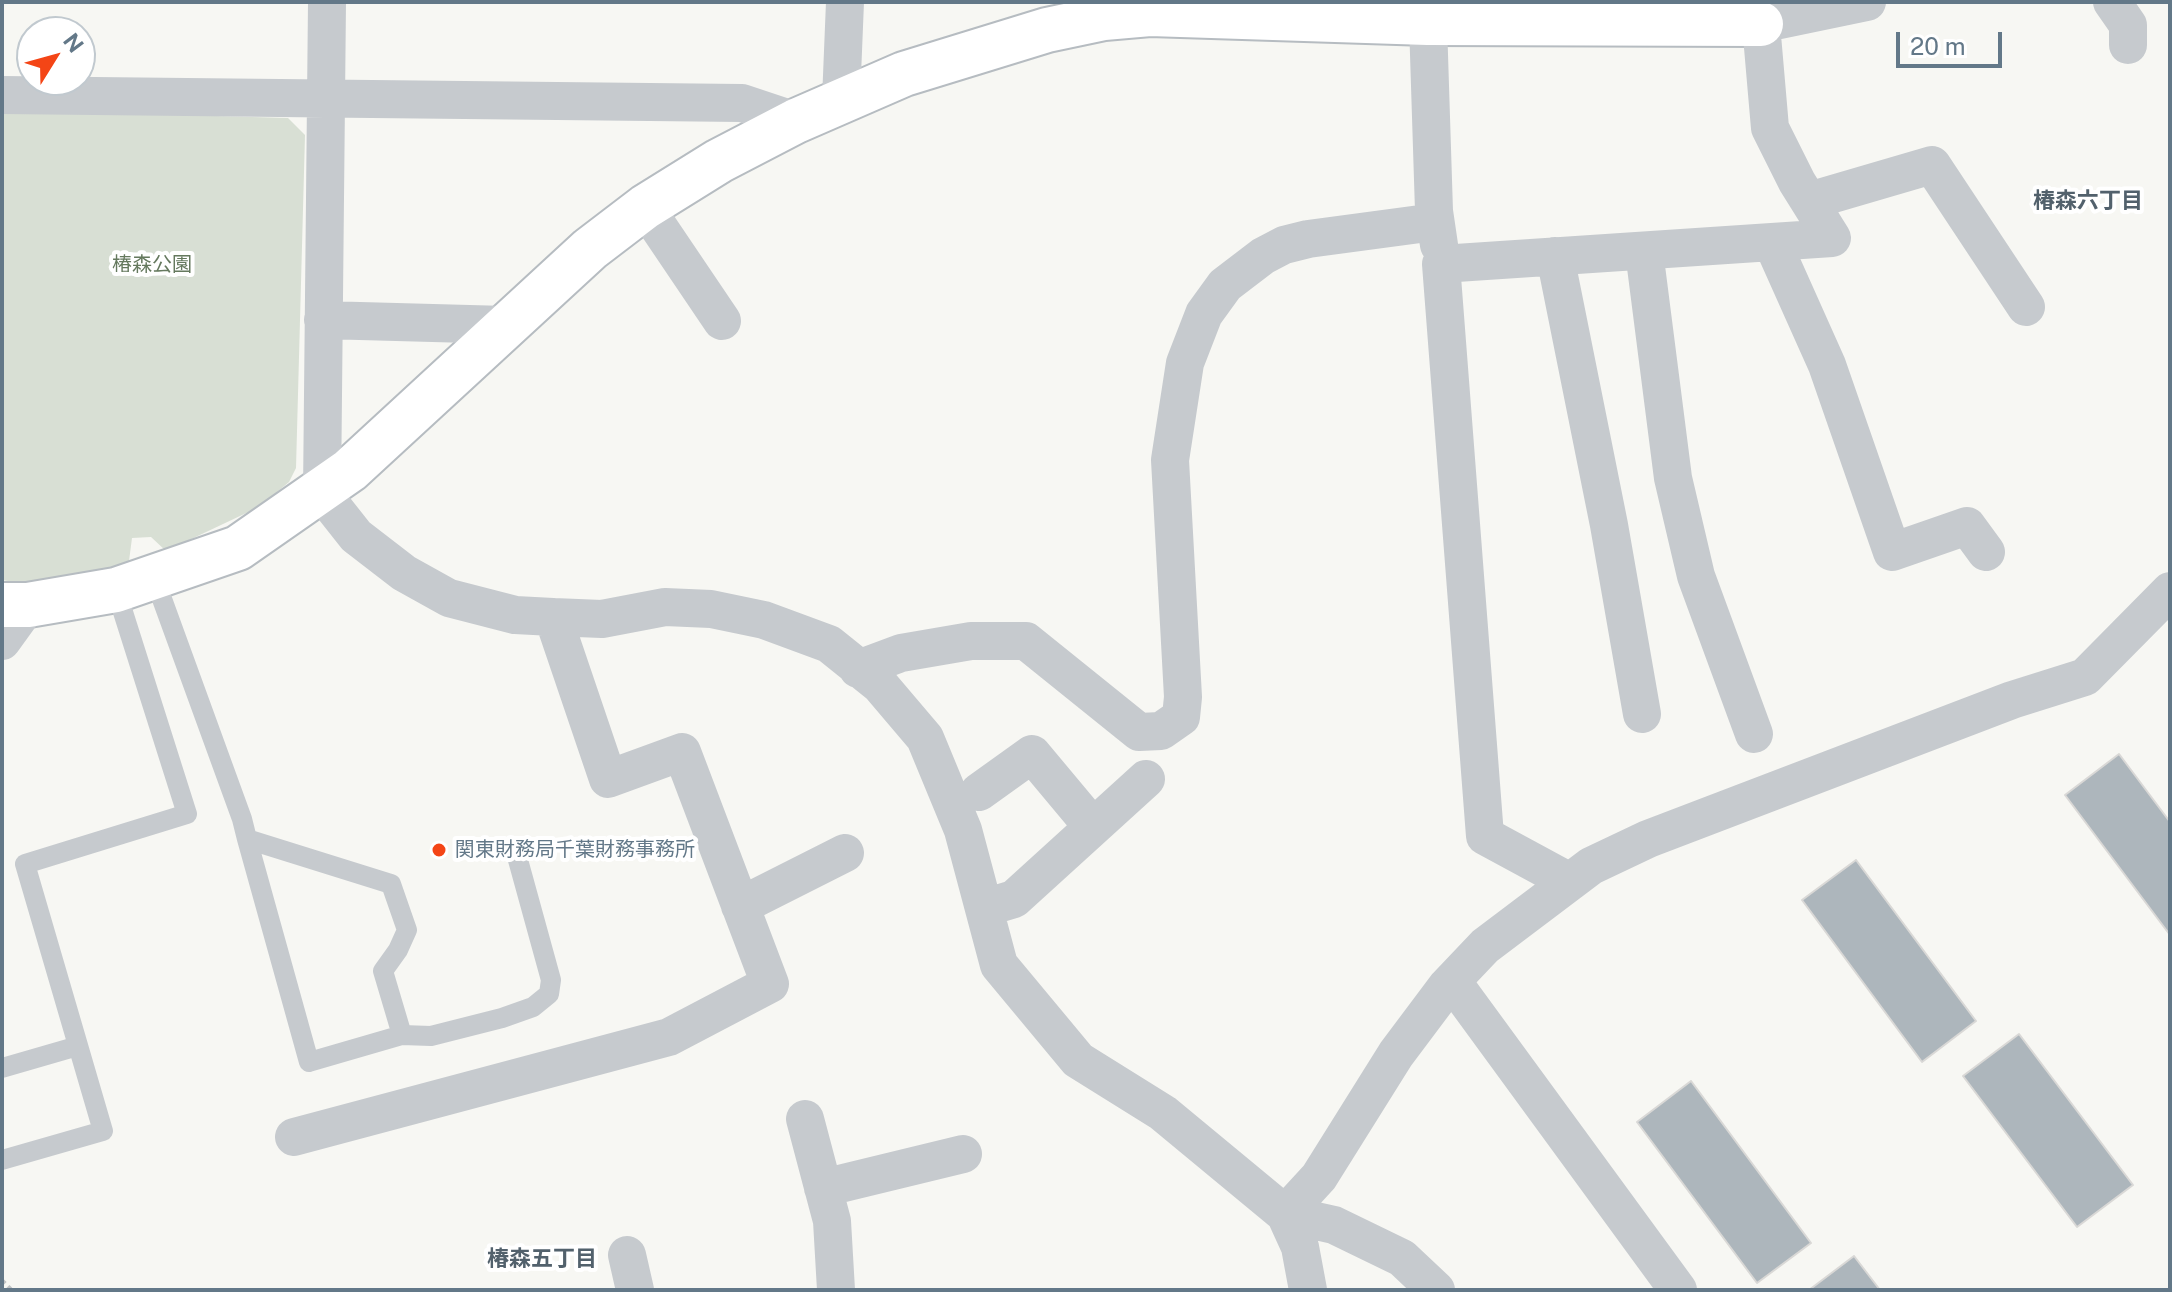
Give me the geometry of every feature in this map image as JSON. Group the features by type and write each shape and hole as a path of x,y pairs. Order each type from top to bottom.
{"street":[{"path":"327,2 322,493 356,536 404,573 449,598 515,615 553,617 602,619 665,607 711,609 764,620 829,644 880,685 925,738 963,830 999,965 1078,1060 1163,1113 1285,1214 1300,1247 1308,1290"},
{"path":"841,100 845,2"},
{"path":"2,641 15,605 135,583 238,548 322,493 350,470 590,249 645,207 719,161 796,121 904,74 1105,10 1428,23 1761,24 1867,2"},
{"path":"2112,2 2128,25 2128,45"},
{"path":"1428,23 1435,222 1441,264 1485,836 1570,882"},
{"path":"1441,264 1832,238 1770,128 1761,24"},
{"path":"2,95 742,103 796,121"},
{"path":"1809,201 1932,165 2026,307"},
{"path":"645,207 722,321"},
{"path":"858,669 901,653 971,641 1026,641 1139,732 1161,731 1181,717 1183,697 1170,460 1185,363 1204,314 1225,285 1263,256 1284,245 1435,222"},
{"path":"1772,242 1827,365 1892,552 1967,526 1986,552"},
{"path":"1644,251 1673,478 1696,576 1754,734"},
{"path":"1555,256 1609,525 1642,714"},
{"path":"323,320 506,325"},
{"path":"1285,1214 1319,1177 1396,1054 1452,981 1485,946 1591,866 1648,839 2012,700 2085,677 2170,591"},
{"path":"294,1137 669,1037 770,984 682,752 608,779 553,617"},
{"path":"979,792 1032,754 1093,827"},
{"path":"984,908 1014,899 1146,779"},
{"path":"740,906 845,853"},
{"path":"1452,981 1678,1290"},
{"path":"805,1119 832,1221 836,1290"},
{"path":"823,1188 963,1154"},
{"path":"1285,1214 1334,1225 1402,1258 1436,1290"}],"lane":[{"path":"135,583 247,839 309,1062 402,1035 431,1036 502,1018 533,1007 549,994 551,980 518,860"},
{"path":"2,1160 103,1131 25,864 187,814 135,583"},
{"path":"247,839 391,884 407,930 383,971 402,1035"},
{"path":"2,1068 78,1046"}],"path":[{"path":"2,1281 11,1290"}],"green space":[{"name":"椿森公園","path":"2,110 288,118 305,135 296,468 289,482 259,507 166,551 151,537 132,538 129,561 50,588 2,580"}],"building":[{"path":"2119,754 2170,822 2170,935 2065,795"},
{"path":"1856,860 1976,1021 1922,1062 1802,900"},
{"path":"2019,1034 2133,1185 2077,1227 1963,1076"},
{"path":"1691,1081 1811,1243 1757,1283 1637,1122"},
{"path":"1854,1256 1880,1290 1809,1290"}],"place":[{"name":"関東財務局千葉財務事務所","path":"439,850"}],"district":[{"name":"椿森六丁目","path":"2088,201"},
{"name":"椿森五丁目","path":"542,1259"}]}
